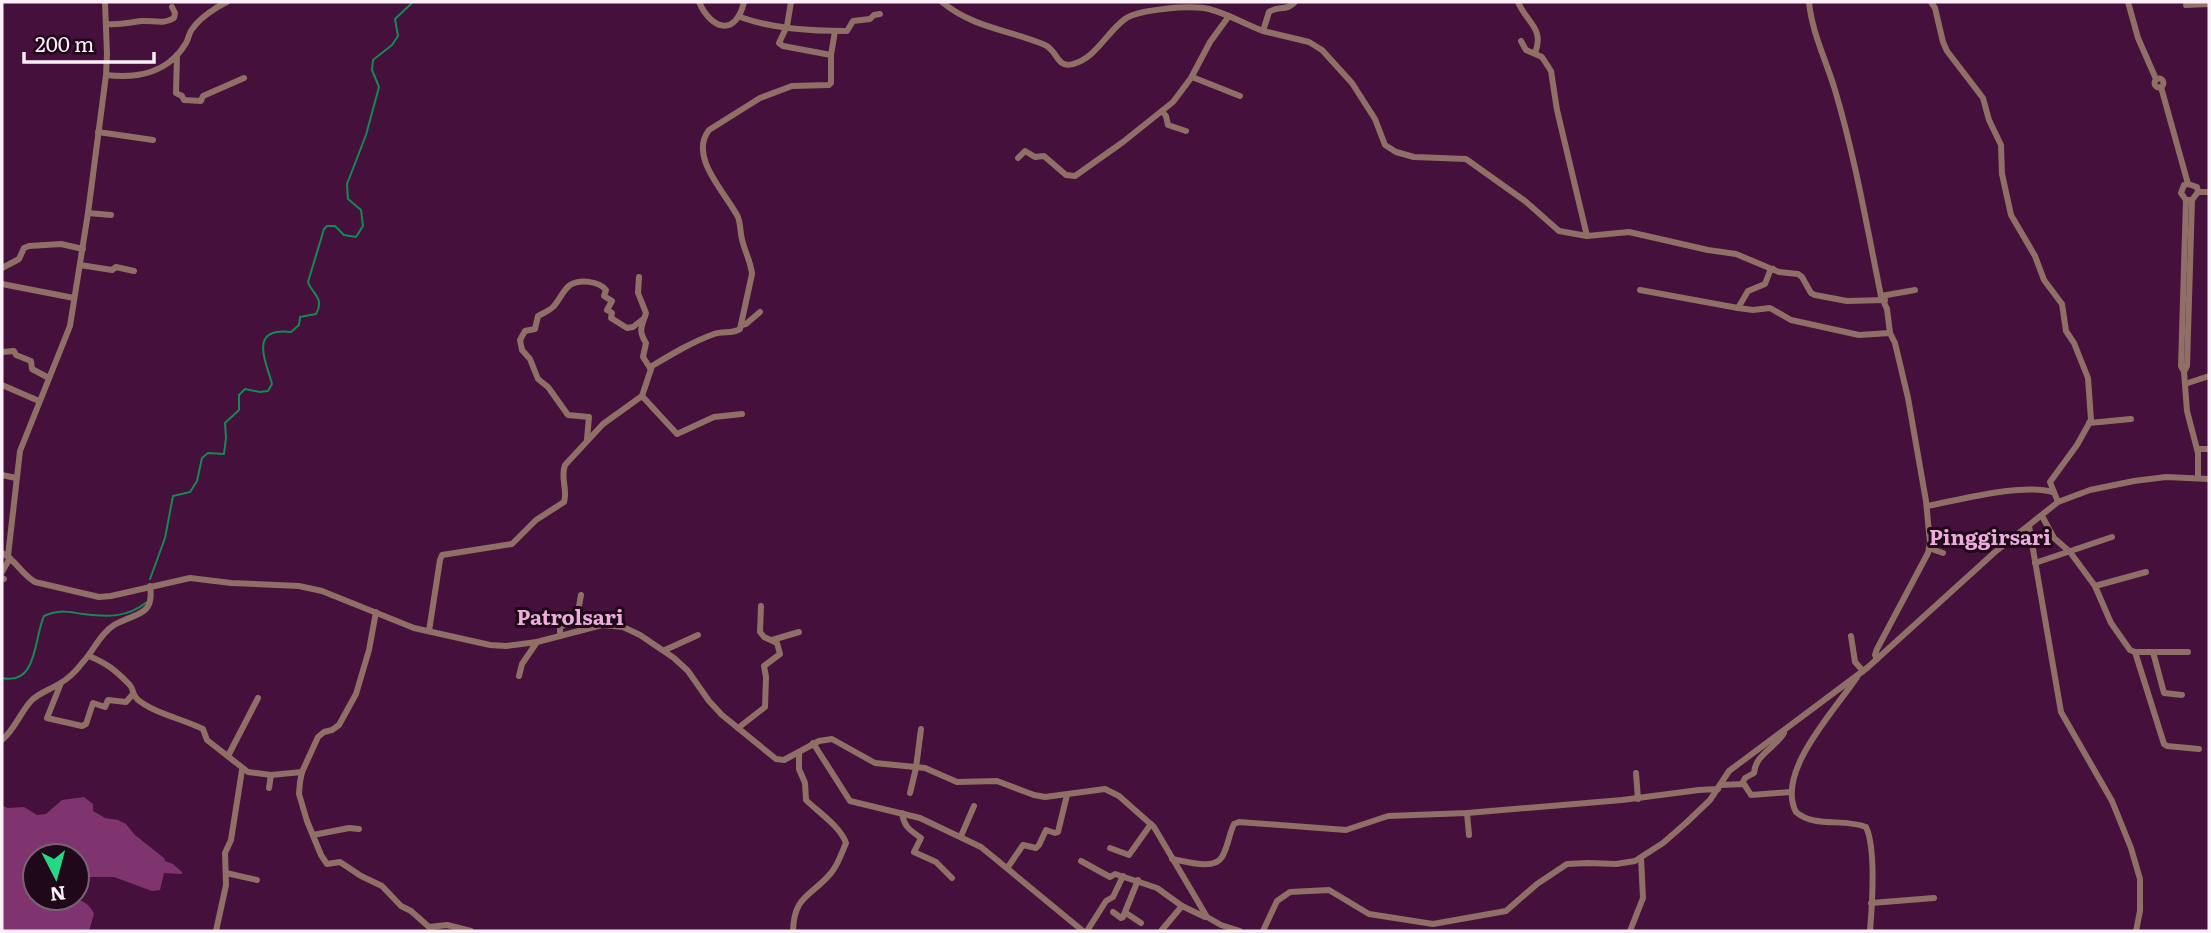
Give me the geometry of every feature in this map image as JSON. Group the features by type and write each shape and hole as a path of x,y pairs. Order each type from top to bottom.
{"street":[{"path":"2,576 23,439 67,335 80,265 106,75 105,2"},
{"path":"106,75 130,76 166,66 187,42 193,26 227,2"},
{"path":"699,2 707,14 721,26 730,26 740,17 744,2"},
{"path":"791,2 787,26 779,41 781,46 831,55"},
{"path":"942,2 967,19 1048,46 1061,63 1066,65 1088,56 1125,19 1134,15 1169,9 1203,8 1263,31 1309,42 1322,50 1352,83 1375,119 1385,145 1396,152 1414,157 1466,159 1525,201 1554,228 1587,236 1629,232 1736,254 1779,272 1798,274 1815,295 1847,301 1883,298 1914,290"},
{"path":"1263,31 1269,12 1289,7 1295,2"},
{"path":"1518,2 1537,30 1538,45 1535,53"},
{"path":"1809,2 1811,21 1835,90 1890,332 1906,387 1927,506 1929,548 1877,649 1877,659"},
{"path":"1931,2 1947,51 1983,98 1989,120 1999,138 2002,174 2011,215 2035,256 2044,280 2062,304 2066,331 2074,343 2088,378 2089,423 2077,445 2050,482 2058,502"},
{"path":"2128,2 2138,38 2156,79 2155,85 2161,87 2189,184"},
{"path":"2186,5 2207,3"},
{"path":"106,24 167,22 174,18 172,7"},
{"path":"740,17 761,24 808,31 849,30 853,21 870,19 880,14"},
{"path":"1018,158 1025,150 1035,158 1044,156 1066,176 1075,176 1178,97 1210,42 1229,16"},
{"path":"429,631 442,555 514,543 536,520 564,502 566,496 563,470 586,441 615,414 642,396 650,368 706,337 720,332 738,331 751,281 751,267 737,216 704,160 704,136 728,117 760,98 792,86 830,85 835,30"},
{"path":"1521,41 1526,50 1535,53 1547,63 1551,71 1587,236"},
{"path":"177,55 176,93 183,96 184,100 201,101 203,96 244,78"},
{"path":"1192,77 1240,96"},
{"path":"1162,111 1168,125 1186,131"},
{"path":"98,132 153,140"},
{"path":"2189,200 2181,193 2182,188 2193,184 2198,192"},
{"path":"2198,477 2197,449 2187,411 2184,372 2187,366 2189,200 2198,192 2209,192"},
{"path":"88,213 111,215"},
{"path":"2,268 20,258 24,248 29,246 61,244 83,248"},
{"path":"80,265 134,271"},
{"path":"1738,308 1748,291 1765,284 1773,269"},
{"path":"586,441 589,417 567,414 548,387 538,379 530,359 522,350 520,340 525,331 535,329 538,316 552,308 569,286 579,282 604,286 604,297 611,301 607,310 612,313 611,318 623,326 633,327 646,313 638,293 639,277"},
{"path":"2,284 74,298"},
{"path":"1640,290 1738,308 1770,308 1808,326 1859,335 1890,332"},
{"path":"741,325 760,312"},
{"path":"642,320 642,334 646,343 643,357 650,368"},
{"path":"2,352 14,351 16,355 31,361 32,369 49,378"},
{"path":"2185,384 2209,376"},
{"path":"2,385 39,401"},
{"path":"642,396 677,434 714,417 742,414"},
{"path":"2089,423 2130,419"},
{"path":"2197,449 2209,449"},
{"path":"2,475 16,478"},
{"path":"1263,931 1277,901 1290,892 1329,890 1369,914 1433,924 1506,911 1537,884 1567,864 1630,863 1641,858 1662,844 1710,800 1729,771 1877,659 1995,552 2058,502 2090,490 2122,483 2166,477 2209,479"},
{"path":"1927,506 2011,492 2040,489 2053,492"},
{"path":"2042,516 2054,538 2068,550 2095,586 2111,623 2128,647 2135,652 2188,653"},
{"path":"2029,526 2062,712 2112,801 2140,879 2140,911 2136,931"},
{"path":"2035,563 2112,537"},
{"path":"1929,548 1943,553"},
{"path":"7,556 29,579 59,589 99,597 148,591 190,578 299,586 322,591 414,628 498,646 537,642 602,625 617,626 640,635 665,650 688,671 722,715 776,759 784,760 813,743 832,739 879,764 931,770 957,782 990,780 1045,797 1105,789 1119,796 1151,824 1205,914 1214,922"},
{"path":"2095,586 2146,572"},
{"path":"2,740 32,701 61,683 89,656 94,645 112,626 148,607 148,591"},
{"path":"560,636 559,628 573,623 576,619 581,595"},
{"path":"738,728 766,705 766,677 763,668 779,656 780,652 777,643 760,632 761,606"},
{"path":"376,612 356,696 339,725 318,737 302,772 299,794 313,835 327,864 340,862 382,886 401,906 428,926 455,926 471,931"},
{"path":"772,640 799,632"},
{"path":"665,650 698,635"},
{"path":"1851,636 1855,662 1861,672"},
{"path":"519,676 522,664 537,642"},
{"path":"2135,652 2144,688 2164,744 2199,748"},
{"path":"2153,652 2164,693 2182,695"},
{"path":"89,656 111,666 131,686 136,698 203,729 206,740 243,769 254,774 271,775 302,772"},
{"path":"1861,672 1804,750 1791,792 1796,812 1805,819 1845,822 1866,827 1870,836 1870,931"},
{"path":"61,683 47,718 82,726 86,724 93,703 105,707 108,700 126,702 134,694"},
{"path":"228,756 258,698"},
{"path":"910,793 921,729"},
{"path":"1742,784 1745,778 1754,773 1756,762 1779,740 1786,729"},
{"path":"813,743 850,800 920,818 981,847 1085,931 1106,901 1113,897 1123,876"},
{"path":"793,931 798,905 833,871 846,840 828,818 806,800 805,783 799,769 799,752"},
{"path":"216,931 226,885 225,853 230,840 243,769"},
{"path":"1636,773 1638,799"},
{"path":"270,788 271,775"},
{"path":"1172,859 1217,863 1223,857 1236,823 1346,830 1388,816 1467,813 1638,799 1742,784 1750,795 1791,792"},
{"path":"1008,867 1023,845 1036,848 1046,830 1058,832 1067,795"},
{"path":"961,836 974,806"},
{"path":"902,813 907,828 921,838 914,852 936,862 953,878"},
{"path":"1467,813 1469,835"},
{"path":"1110,848 1129,855 1151,824"},
{"path":"313,835 359,828"},
{"path":"1630,931 1643,898 1641,858"},
{"path":"1081,861 1110,877 1114,874 1123,876 1157,888 1182,906 1240,931"},
{"path":"226,873 257,880"},
{"path":"1113,912 1121,918 1126,913 1138,880"},
{"path":"1871,903 1934,898"},
{"path":"1130,903 1137,907"},
{"path":"1171,931 1162,929 1182,906"},
{"path":"1126,913 1141,923"}],"shaded area":[{"path":"84,797 93,804 93,811 105,818 126,824 165,861 183,873 164,873 160,890 152,891 114,877 91,877 91,842 21,842 21,912 91,912 91,909 94,914 89,931 2,931 2,806 24,807 37,815 46,814 62,800"}],"waterway":[{"path":"150,579 165,538 173,496 190,492 197,481 202,458 208,453 224,454 225,423 239,410 239,395 245,389 268,391 272,384 264,356 265,340 269,335 278,332 291,332 299,325 300,317 316,314 319,304 308,282 324,229 327,226 335,226 344,235 356,237 363,226 361,210 348,199 347,184 366,135 379,87 372,70 373,60 392,45 398,36 395,19 413,2"},
{"path":"2,678 22,675 28,667 44,616 54,612 117,615 132,611 147,602"}],"district":[{"name":"Pinggirsari","path":"1990,538"},
{"name":"Patrolsari","path":"570,618"}]}
